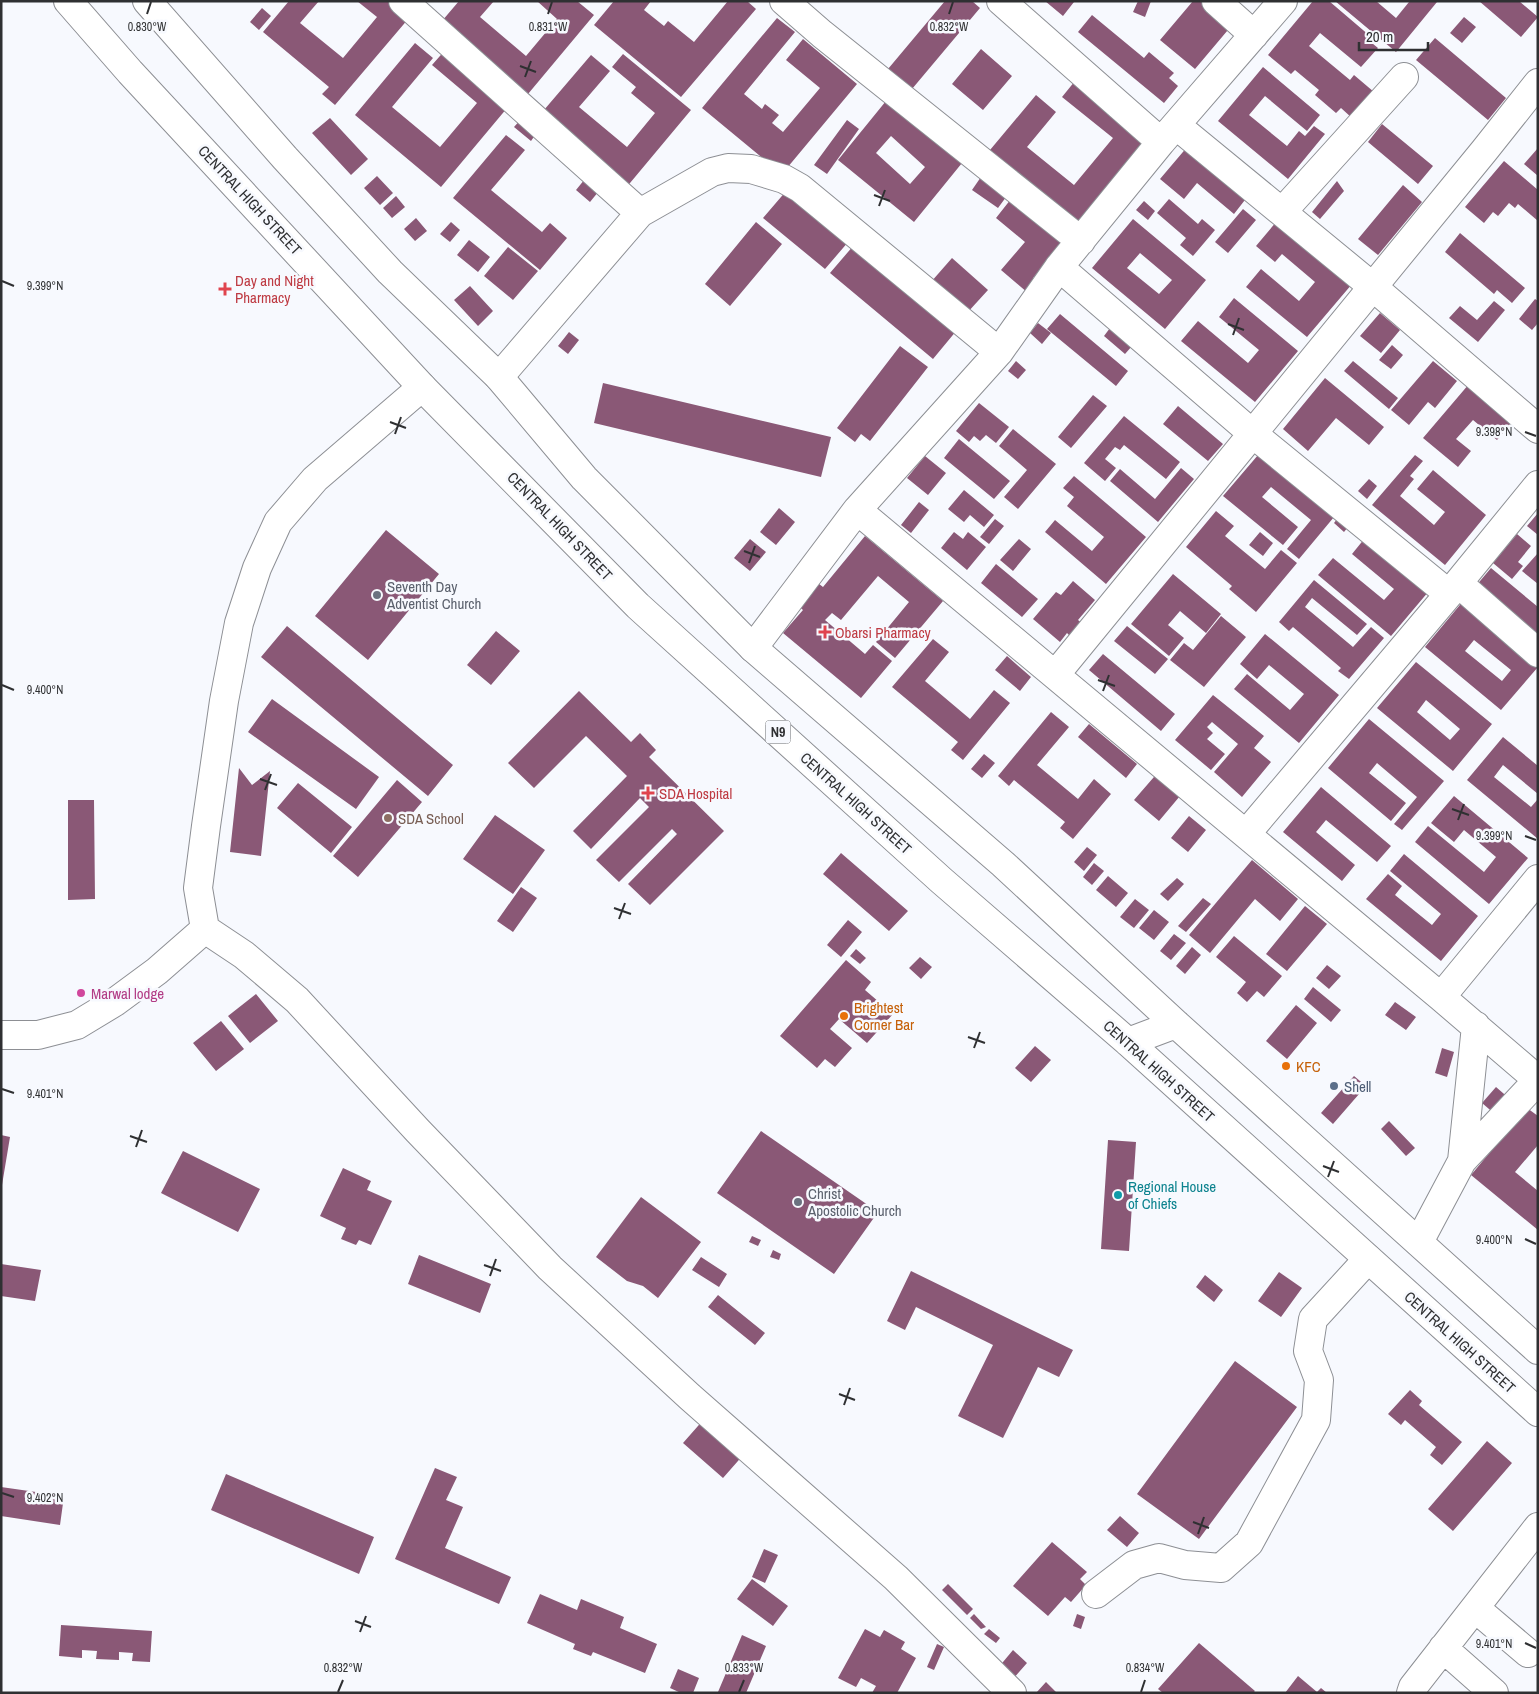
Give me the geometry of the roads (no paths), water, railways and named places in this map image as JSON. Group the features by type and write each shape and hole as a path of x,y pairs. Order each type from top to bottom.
{"main road":[{"name":"CENTRAL HIGH STREET","path":"68,1 130,72 422,387 638,606 942,882 1128,1042 1538,1412"},
{"path":"147,1 285,158 390,272 499,378 584,478 754,648 1002,864 1176,1024 1538,1350"},
{"path":"403,1 640,213"},
{"path":"784,1 822,34 1081,240"},
{"path":"1001,1 1169,134 1282,212 1373,287 1538,429"},
{"path":"1216,1 1254,35"},
{"path":"754,648 857,510 999,352 1059,267 1169,134 1283,1"},
{"path":"1282,212 1404,77"},
{"path":"1055,675 1538,83"},
{"path":"499,378 640,213 712,172 728,168 751,169 784,179 806,192 999,352"},
{"path":"1059,267 1252,434 1538,653"},
{"path":"422,387 315,479 278,522 257,568 239,623 224,701 214,768 198,888 205,929 244,955 297,1000 418,1131 550,1268 690,1397 896,1578 1012,1693"},
{"path":"1246,834 1538,485"},
{"path":"857,510 1441,996 1538,1080 1462,1161 1419,1242"},
{"path":"1441,996 1538,879"},
{"path":"1,1035 38,1035 77,1025 115,1002 157,971 205,929"},
{"path":"1128,1042 1176,1024"},
{"path":"1462,1161 1476,1026"},
{"path":"1096,1594 1134,1564 1159,1558 1185,1565 1221,1568 1249,1543 1316,1420 1319,1380 1308,1351 1313,1320 1368,1259"},
{"path":"1410,1693 1443,1648 1538,1528"},
{"path":"1475,1608 1528,1653"},
{"path":"1443,1648 1494,1693"}],"place":[{"name":"Day and Night Pharmacy","path":"225,289"},
{"name":"Seventh Day Adventist Church","path":"377,595"},
{"name":"Obarsi Pharmacy","path":"825,632"},
{"name":"SDA Hospital","path":"648,793"},
{"name":"SDA School","path":"388,818"},
{"name":"Marwal lodge","path":"81,993"},
{"name":"Brightest Corner Bar","path":"844,1016"},
{"name":"KFC","path":"1286,1066"},
{"name":"Shell","path":"1334,1086"},
{"name":"Regional House of Chiefs","path":"1118,1195"},
{"name":"Christ Apostolic Church","path":"798,1202"}]}
